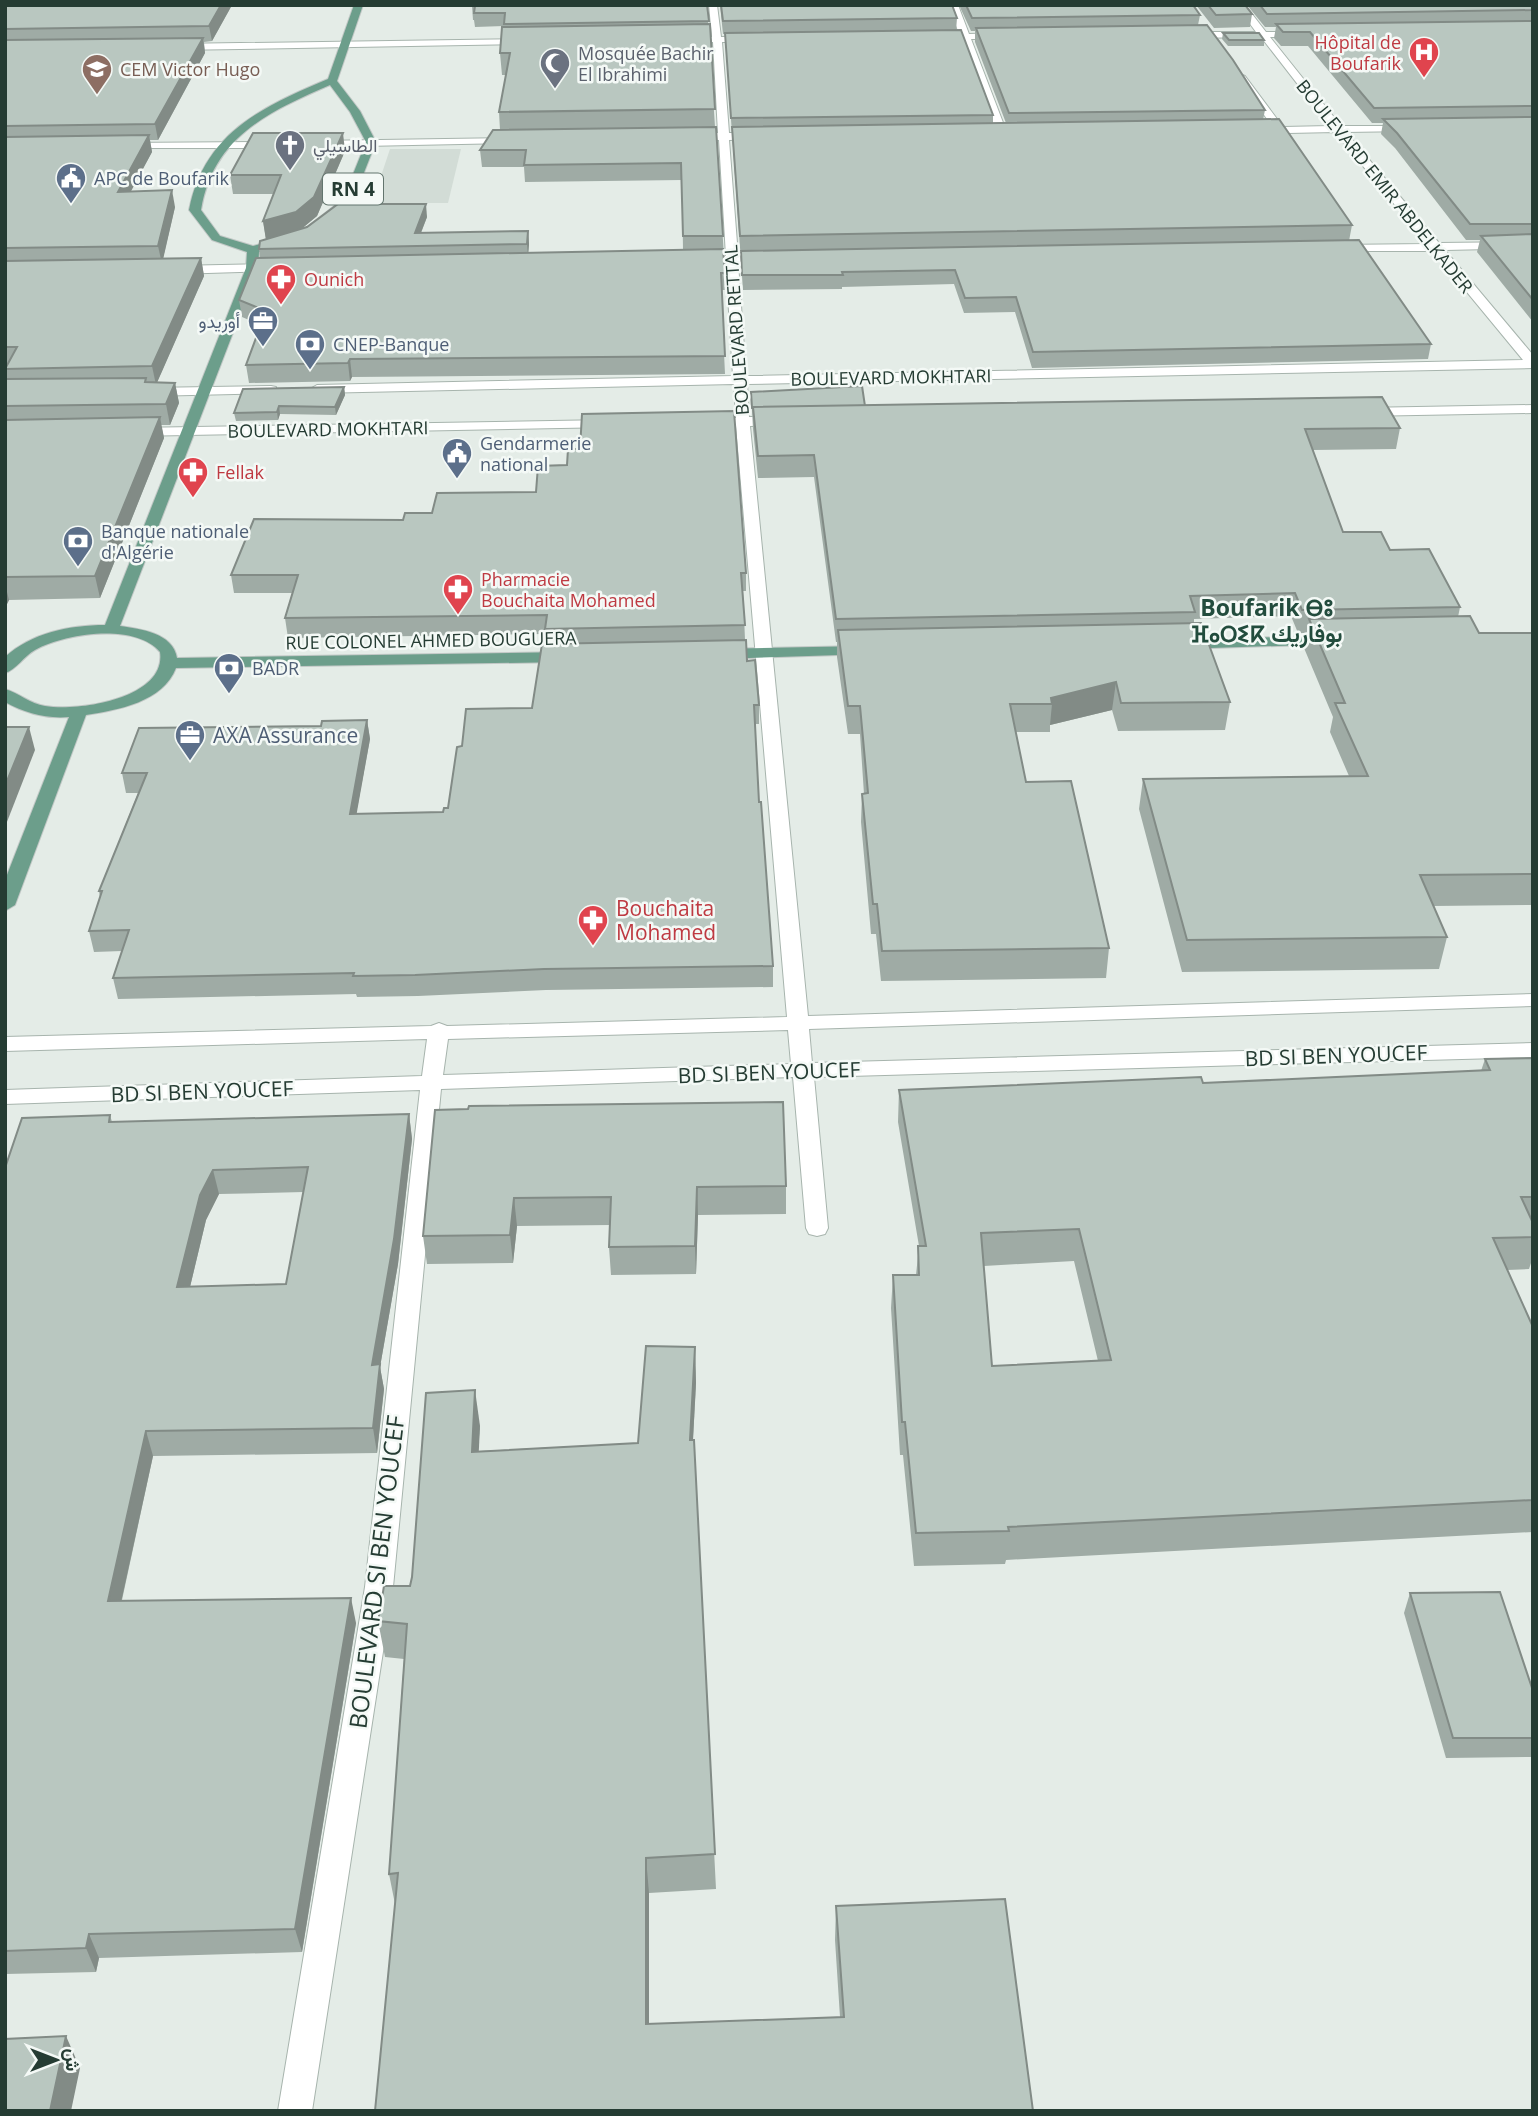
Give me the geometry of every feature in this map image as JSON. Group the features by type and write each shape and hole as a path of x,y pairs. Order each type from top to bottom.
{"main road":[{"path":"111,629 252,268 253,250 216,238 195,210 202,179 221,146 274,106 332,81 359,5"},
{"name":"RN 4","path":"253,250 304,235 348,201 371,142 355,111 332,81"},
{"path":"5,694 23,705 48,712 79,712 106,708 141,694 164,676 170,663 167,650 155,639 136,632 111,629 62,634 38,642 20,652 6,666"},
{"path":"1170,644 1351,640"},
{"path":"696,655 877,651"},
{"name":"RUE COLONEL AHMED BOUGUERA","path":"170,663 585,656"},
{"path":"5,905 79,712"}],"street":[{"name":"BOULEVARD RETTAL","path":"713,5 739,381 817,1228"},
{"path":"953,5 963,37 1002,133"},
{"name":"BOULEVARD EMIR ABDELKADER","path":"1240,5 1337,128 1533,364"},
{"path":"1206,30 1217,45"},
{"path":"1182,35 1206,30 1262,34 1316,33"},
{"path":"922,37 1018,36"},
{"path":"676,40 758,39"},
{"path":"167,47 537,41"},
{"path":"1233,66 1295,151"},
{"path":"1239,130 1421,127"},
{"path":"988,133 1016,133"},
{"path":"683,137 765,136"},
{"path":"303,144 520,140"},
{"path":"110,146 289,144"},
{"path":"1321,249 1533,245"},
{"path":"690,260 786,258"},
{"path":"156,270 293,267"},
{"name":"BOULEVARD MOKHTARI","path":"309,389 739,381 1438,360 1533,364"},
{"name":"BOULEVARD MOKHTARI","path":"138,392 283,390"},
{"path":"1353,412 1533,409"},
{"path":"687,423 798,421"},
{"name":"BOULEVARD MOKHTARI","path":"123,432 618,424"},
{"path":"5,1044 1533,1000"},
{"name":"BOULEVARD SI BEN YOUCEF","path":"295,2111 379,1587 431,1084 439,1030"},
{"name":"BD SI BEN YOUCEF","path":"5,1097 803,1070 1533,1050"}],"shaded area":[{"path":"390,149 461,149 448,203 372,203"}],"building":[{"path":"5,5 221,5 209,26 5,29"},
{"path":"472,5 707,5 709,21 504,24 505,13 474,13 475,6"},
{"path":"721,5 952,5 957,18 723,21"},
{"path":"966,5 1193,5 1200,15 972,18"},
{"path":"1208,5 1245,5 1252,14 1216,15"},
{"path":"1260,5 1533,5 1533,10 1267,14"},
{"name":"Hôpital de Boufarik","path":"1533,21 1533,106 1374,108 1310,32 1283,32 1276,24"},
{"path":"710,24 715,109 499,112 510,53 500,53 502,27"},
{"path":"1207,25 1265,110 1009,113 976,28"},
{"path":"961,30 993,115 731,118 725,33"},
{"path":"1223,33 1259,33 1264,40 1229,40"},
{"name":"CEM Victor Hugo","path":"203,38 155,124 5,126 5,40"},
{"path":"1533,117 1533,224 1470,224 1383,119"},
{"path":"1279,119 1352,225 740,236 732,127"},
{"path":"716,127 723,236 683,236 681,163 524,165 526,150 480,150 493,130"},
{"path":"253,133 343,133 314,197 296,212 263,221 281,175 230,175"},
{"path":"149,135 118,192 172,190 158,246 5,248 5,137"},
{"path":"338,204 426,204 415,233 528,231 527,244 259,249 260,241 307,227"},
{"path":"1533,234 1533,300 1481,236"},
{"path":"1359,240 1431,344 1033,352 1016,297 965,298 955,270 842,272 843,275 742,275 741,251"},
{"path":"723,249 725,273 721,273 725,356 350,359 348,363 246,365 266,311 239,300 256,258"},
{"path":"201,258 152,366 5,369 17,347 5,347 5,261"},
{"path":"146,378 145,382 175,383 166,404 5,406 5,379"},
{"path":"862,386 865,406 752,408 751,392"},
{"path":"344,387 335,407 279,406 277,412 234,413 243,389"},
{"path":"1382,397 1400,428 1305,429 1343,532 1381,532 1390,550 1429,549 1460,607 1302,610 1295,593 1190,596 1195,612 836,619 814,455 758,456 753,407"},
{"path":"734,411 746,573 741,573 745,625 545,629 547,615 285,618 298,575 231,575 254,519 403,520 405,513 432,513 437,493 536,492 538,466 567,465 568,449 580,449 582,414"},
{"path":"160,417 95,576 5,577 5,420"},
{"path":"1470,616 1479,633 1533,633 1533,874 1420,875 1447,937 1187,940 1143,779 1368,776 1335,703 1345,703 1309,619"},
{"path":"1201,623 1230,702 1121,703 1116,682 1051,698 1052,704 1010,704 1026,782 1071,781 1109,948 882,951 877,904 873,904 862,794 868,793 860,706 848,706 838,630"},
{"path":"746,640 747,661 755,660 759,705 754,705 759,802 773,966 544,969 415,975 353,976 354,973 113,978 129,930 89,931 102,891 99,891 147,773 122,773 139,728 321,726 322,721 367,720 350,814 443,812 444,808 448,808 457,747 462,746 466,709 532,708 542,644"},
{"path":"5,727 29,727 5,786"},
{"path":"1533,1058 1533,1197 1521,1197 1533,1223 1533,1237 1493,1238 1533,1327 1533,1500 1008,1527 1009,1531 916,1533 905,1422 902,1422 893,1275 919,1275 918,1246 926,1246 899,1090 1201,1077 1203,1083 1490,1070 1485,1059","holes":["1079,1229 1111,1360 992,1366 981,1233"]},
{"path":"783,1102 786,1186 697,1187 695,1246 609,1247 611,1197 514,1198 510,1235 423,1236 435,1110 468,1109 469,1106"},
{"path":"409,1114 394,1239 372,1365 380,1364 373,1428 146,1431 108,1601 351,1598 295,1929 89,1934 86,1948 5,1951 5,1168 22,1118 110,1115 109,1122","holes":["308,1167 286,1284 177,1287 200,1195 213,1170"]},
{"path":"646,1346 695,1347 690,1440 694,1440 715,1854 646,1858 646,2024 844,2017 836,1906 1005,1899 1033,2111 375,2111 398,1873 389,1874 407,1624 378,1621 384,1586 410,1586 412,1577 426,1393 475,1390 472,1452 638,1443"},
{"path":"1500,1592 1533,1691 1533,1738 1453,1738 1410,1593"},
{"path":"66,2036 50,2111 5,2111 5,2039"}],"place":[{"name":"Hôpital de Boufarik","path":"1424,79"},
{"name":"Mosquée Bachir El Ibrahimi","path":"555,90"},
{"name":"CEM Victor Hugo","path":"97,96"},
{"name":"الطاسيلي","path":"290,172"},
{"name":"APC de Boufarik","path":"71,205"},
{"name":"Ounich","path":"281,306"},
{"name":"أوريدو","path":"263,348"},
{"name":"CNEP-Banque","path":"310,371"},
{"name":"Gendarmerie national","path":"457,480"},
{"name":"Fellak","path":"193,499"},
{"name":"Banque nationale d'Algérie","path":"78,568"},
{"name":"Pharmacie Bouchaita Mohamed","path":"458,616"},
{"name":"BADR","path":"229,695"},
{"name":"AXA Assurance","path":"190,762"},
{"name":"Bouchaita Mohamed","path":"593,947"}],"district":[{"name":"Boufarik ⴱⵓ ⴼⴰⵔⵉⴽ بوفاريك","path":"1267,620"}]}
